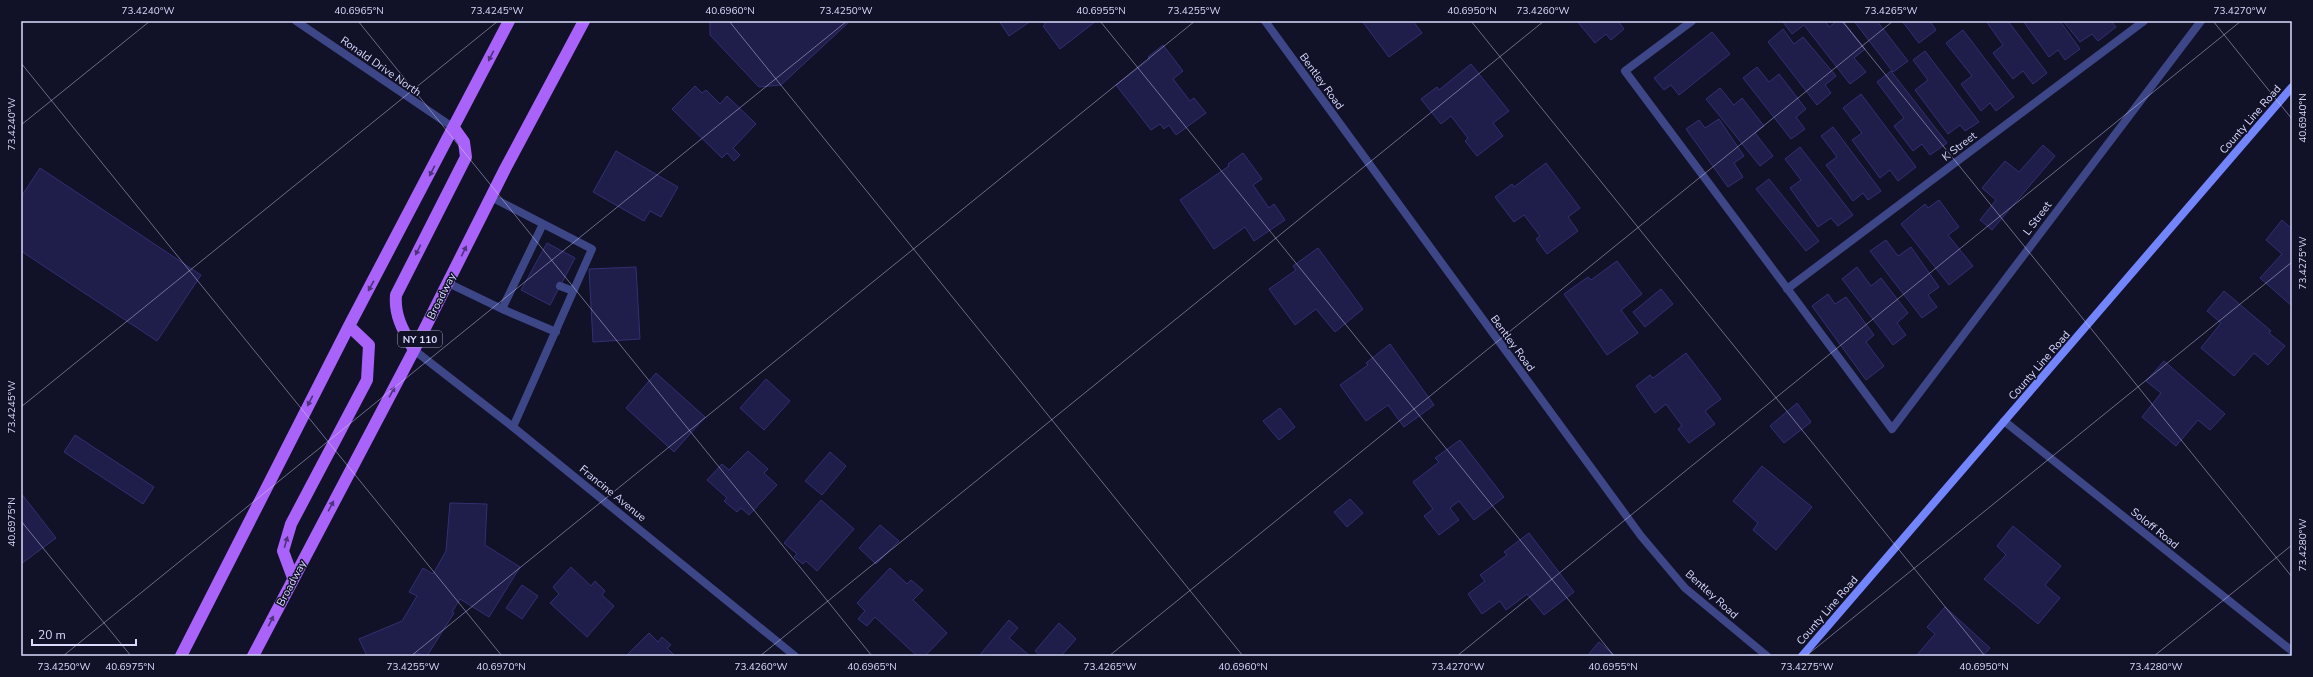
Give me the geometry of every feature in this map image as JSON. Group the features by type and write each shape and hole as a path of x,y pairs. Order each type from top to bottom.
{"main road":[{"path":"181,656 349,326 509,21"},
{"name":"Broadway","path":"253,656 414,350 491,197 584,21"},
{"name":"County Line Road","path":"1802,656 2292,87"},
{"path":"414,350 397,318 395,307 396,295 466,157 464,142 454,128"},
{"path":"293,578 283,551 291,524 367,380 369,345 349,326"}],"street":[{"name":"Ronald Drive North","path":"296,21 454,128"},
{"name":"Bentley Road","path":"1265,21 1641,536 1685,588 1767,656"},
{"path":"1692,21 1625,71 1787,289"},
{"name":"K Street","path":"1787,289 2144,21"},
{"name":"L Street","path":"1787,289 1892,429 2201,21"},
{"path":"491,197 592,249 513,427"},
{"path":"502,309 543,224"},
{"path":"522,268 531,271"},
{"path":"448,283 502,309 556,332"},
{"path":"560,286 573,292"},
{"name":"Francine Avenue","path":"414,350 513,427 795,656"},
{"name":"Soloff Road","path":"2004,421 2292,651"}],"building":[{"path":"710,21 850,21 781,85 759,87 710,35"},
{"path":"999,21 1031,21 1009,36"},
{"path":"1043,21 1096,21 1060,49 1043,26 1045,24"},
{"path":"1362,21 1413,21 1422,33 1389,57"},
{"path":"1577,21 1618,21 1624,29 1611,40 1606,34 1595,43"},
{"path":"1825,21 1829,27 1837,21 1843,21 1865,49 1854,58 1866,72 1850,84 1804,25 1792,34 1783,22"},
{"path":"1854,21 1877,21 1908,61 1893,72"},
{"path":"1902,21 1930,21 1936,30 1919,43"},
{"path":"1986,21 2008,21 2047,73 2033,84 2023,71 2013,79 1993,53 2003,45"},
{"path":"2023,21 2060,21 2080,49 2065,60 2058,50 2049,57"},
{"path":"2063,21 2111,21 2116,27 2098,41 2092,34 2080,42"},
{"path":"1783,29 1794,44 1803,37 1836,76 1825,85 1831,93 1817,105 1768,42"},
{"path":"1963,30 2014,97 1996,111 1990,103 1981,111 1961,84 1972,76 1946,43"},
{"path":"1712,32 1730,54 1679,95 1671,85 1664,90 1654,78"},
{"path":"1163,45 1183,71 1173,79 1190,101 1194,98 1206,113 1176,135 1169,125 1164,129 1160,124 1151,130 1116,85 1150,59 1148,57"},
{"path":"1925,51 1979,122 1965,131 1960,125 1948,134 1915,90 1928,80 1913,60"},
{"path":"1471,64 1509,111 1493,123 1503,136 1477,156 1465,141 1468,138 1451,116 1441,124 1421,99 1437,87 1439,90"},
{"path":"1757,67 1769,82 1779,74 1806,109 1796,117 1805,129 1791,139 1743,78"},
{"path":"1891,71 1947,143 1930,155 1922,144 1913,151 1894,126 1904,118 1877,82"},
{"path":"695,86 702,93 706,90 720,104 727,96 756,124 733,148 740,155 734,161 727,153 722,158 672,109"},
{"path":"1720,88 1734,105 1742,98 1764,126 1755,133 1773,156 1760,166 1706,99"},
{"path":"1861,94 1916,167 1898,181 1890,170 1880,178 1852,140 1862,133 1843,108"},
{"path":"1719,119 1744,156 1734,163 1743,177 1728,187 1686,129 1699,120 1705,128"},
{"path":"1833,127 1881,191 1868,200 1863,193 1853,201 1826,165 1837,157 1821,136"},
{"path":"2043,145 2055,156 1992,230 1980,220 1996,200 1982,188 2005,161 2019,172"},
{"path":"1800,147 1853,215 1838,226 1831,218 1818,227 1790,188 1801,180 1785,159"},
{"path":"616,151 678,187 661,217 650,211 644,221 593,192"},
{"path":"1243,153 1262,179 1253,185 1269,208 1274,204 1285,220 1254,241 1245,227 1214,249 1180,200 1229,166 1228,164"},
{"path":"1546,163 1580,208 1568,217 1578,231 1547,254 1536,239 1540,236 1524,215 1514,222 1495,197 1512,184 1514,187"},
{"path":"40,168 201,275 157,341 21,251 21,197"},
{"path":"1769,179 1819,241 1806,251 1756,189"},
{"path":"1939,200 1959,227 1948,235 1973,266 1949,285 1901,224 1925,204 1928,208"},
{"path":"2282,220 2292,229 2292,306 2260,278 2282,254 2266,240"},
{"path":"1886,240 1898,256 1911,247 1939,287 1928,295 1937,307 1922,318 1870,251"},
{"path":"547,243 575,258 550,305 521,290"},
{"path":"1318,248 1363,309 1335,332 1316,309 1295,325 1269,289 1296,270 1293,266"},
{"path":"1617,261 1642,294 1621,310 1638,333 1607,355 1564,294 1588,277 1591,280"},
{"path":"636,267 640,339 593,342 589,269"},
{"path":"1857,267 1871,286 1881,278 1908,313 1897,323 1906,335 1893,345 1842,279"},
{"path":"1661,289 1673,304 1645,327 1633,312"},
{"path":"2224,291 2271,331 2269,333 2285,346 2268,365 2254,353 2234,376 2201,348 2221,323 2207,311"},
{"path":"1828,294 1835,304 1846,297 1874,335 1866,342 1884,366 1866,380 1812,306"},
{"path":"1390,344 1434,405 1404,427 1388,405 1366,421 1340,385 1368,365 1366,363"},
{"path":"1686,353 1721,399 1705,411 1715,424 1689,443 1678,429 1682,426 1666,404 1655,413 1636,386 1650,375 1653,378"},
{"path":"2164,361 2225,414 2210,430 2198,420 2176,446 2142,417 2161,393 2146,381"},
{"path":"656,373 705,417 674,452 626,408"},
{"path":"766,379 790,401 764,430 740,408"},
{"path":"1797,403 1811,422 1784,443 1770,426"},
{"path":"1280,408 1295,427 1279,440 1263,421"},
{"path":"75,435 154,487 143,504 64,452"},
{"path":"1460,440 1504,497 1474,520 1459,501 1450,508 1459,520 1439,535 1424,516 1433,509 1413,482 1439,462 1435,458"},
{"path":"748,451 768,469 764,473 777,485 749,515 741,508 737,512 724,501 727,498 707,480 722,464 729,470"},
{"path":"830,452 846,466 822,495 805,481"},
{"path":"1762,466 1812,507 1776,550 1753,530 1758,523 1733,501"},
{"path":"21,493 56,538 21,564"},
{"path":"1350,499 1363,513 1347,527 1334,512"},
{"path":"821,500 854,529 817,571 806,561 803,564 794,557 797,554 784,543"},
{"path":"450,503 487,504 485,545 520,567 489,617 460,599 452,612 454,613 427,656 417,653 411,656 367,656 359,639 402,621 417,596 409,592 423,568 433,574 446,551"},
{"path":"880,525 899,541 876,564 859,548"},
{"path":"2013,526 2061,566 2045,585 2060,598 2038,624 1984,579 2006,555 1997,546"},
{"path":"1529,533 1574,592 1544,615 1527,594 1506,610 1500,601 1482,614 1468,594 1485,581 1480,575 1507,555 1504,552"},
{"path":"571,567 591,586 595,581 605,591 602,595 614,606 587,637 550,603 559,594 553,587"},
{"path":"890,568 907,584 911,580 923,590 913,600 947,633 925,656 917,656 875,617 867,626 858,619 865,611 857,603"},
{"path":"522,585 538,596 522,619 506,608"},
{"path":"1945,607 1990,648 1983,656 1916,656 1935,634 1927,627"},
{"path":"1009,620 1018,628 1009,638 1030,656 979,656"},
{"path":"1059,623 1076,639 1061,656 1041,656 1035,651"},
{"path":"649,633 658,642 662,637 671,645 667,648 675,656 626,656"},
{"path":"1599,642 1615,656 1587,656"}]}
